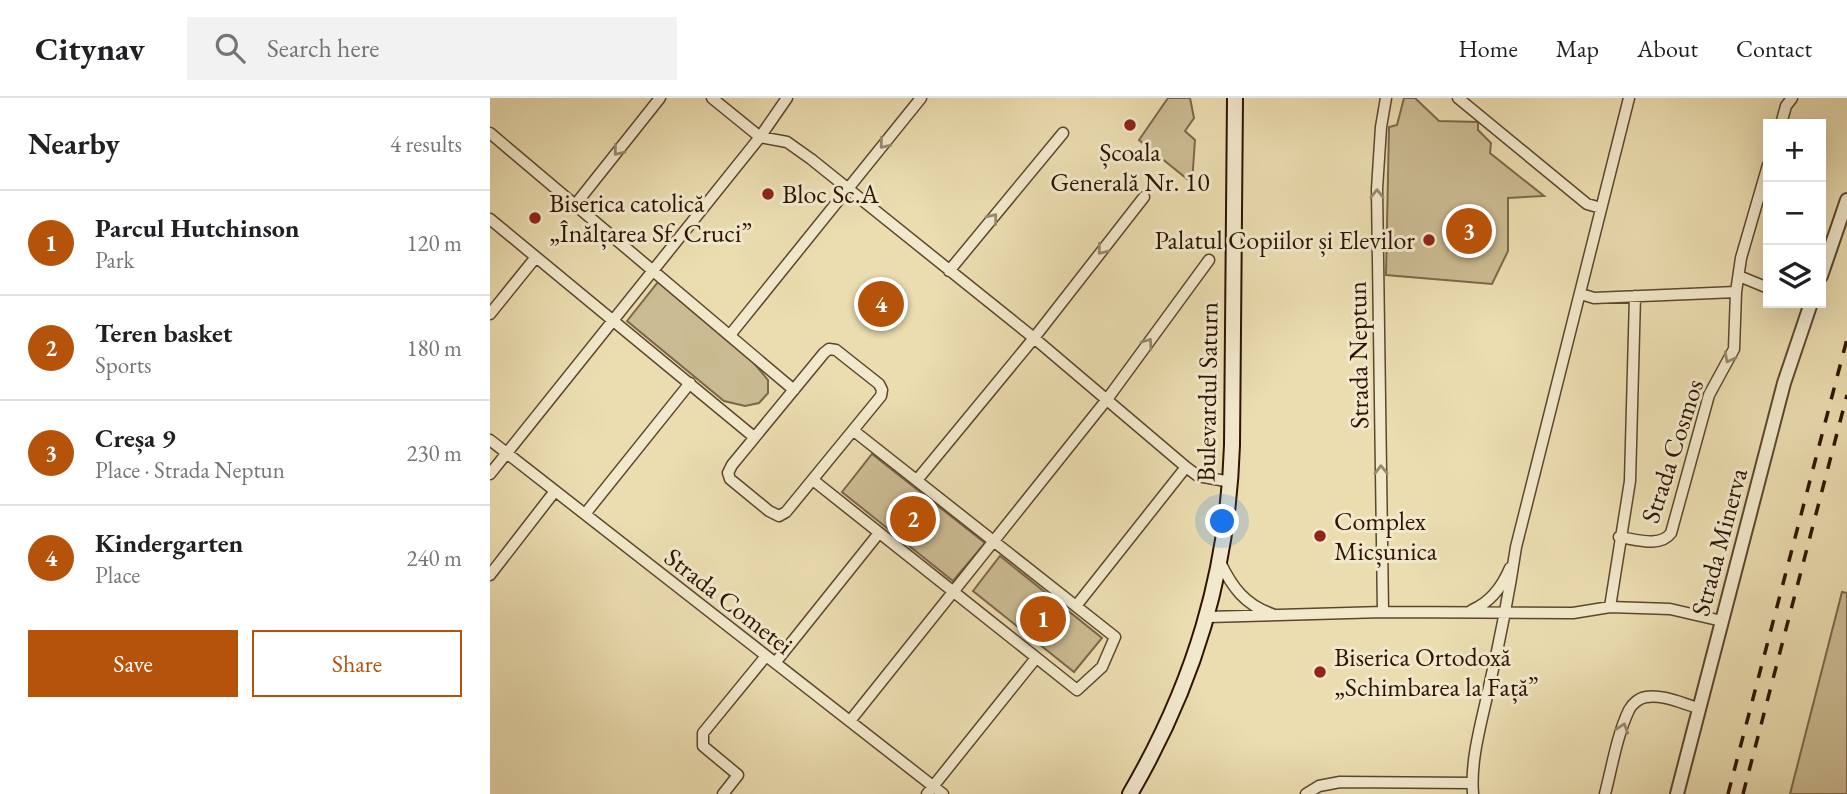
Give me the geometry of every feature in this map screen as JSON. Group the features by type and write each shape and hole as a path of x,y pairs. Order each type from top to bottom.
{"main road":[{"name":"Bulevardul Saturn","path":"1130,794 1178,702 1208,617 1220,562 1231,482 1235,98"}],"street":[{"path":"575,205 660,98"},
{"path":"712,98 760,137 787,142 797,148 1108,398 1198,476 1231,482"},
{"path":"490,474 760,137 779,103 787,98"},
{"path":"730,335 921,98"},
{"name":"Strada Neptun","path":"1383,612 1377,189 1381,127 1386,98"},
{"path":"1458,98 1587,204 1601,208"},
{"path":"1466,612 1483,604 1497,591 1509,569 1516,547 1629,98"},
{"path":"1782,119 1786,106 1792,98"},
{"path":"490,133 793,390"},
{"path":"949,271 1063,133"},
{"name":"Strada Cosmos","path":"1610,607 1619,537 1660,542 1671,533 1709,395 1734,349 1736,292 1741,258 1763,182"},
{"path":"917,480 1034,338 1144,197"},
{"path":"1826,261 1847,200"},
{"path":"490,219 754,437"},
{"path":"490,314 536,257"},
{"path":"850,721 1108,398 1209,260"},
{"path":"1739,276 1763,286"},
{"path":"1581,294 1594,298 1736,292"},
{"path":"1619,537 1630,481 1635,296"},
{"name":"Strada Minerva","path":"1677,794 1784,383 1807,308"},
{"path":"830,349 836,350 879,384 882,390 881,396 854,431 786,512 779,516 730,480 728,472 754,437 830,349"},
{"path":"585,514 690,383"},
{"path":"813,480 1077,690 1102,667 1115,637 854,431"},
{"name":"Strada Cometei","path":"490,440 850,721 930,790 943,794"},
{"path":"1076,606 1186,467"},
{"path":"490,575 555,491"},
{"path":"775,663 880,533"},
{"path":"1306,794 1319,786 1340,782 1472,788 1482,720 1516,547"},
{"path":"1220,562 1228,579 1241,596 1262,610 1276,615"},
{"path":"1208,617 1383,612 1573,613 1610,607 1670,609 1722,621"},
{"path":"723,794 738,775 703,746 703,733 766,656"},
{"path":"930,790 1036,658"},
{"path":"1605,794 1629,709 1635,702 1644,697 1659,697 1699,708"}],"shaded area":[{"path":"1168,98 1190,98 1194,118 1185,131 1195,140 1192,183 1139,140"},
{"path":"1404,98 1415,98 1439,121 1478,122 1478,130 1491,143 1490,153 1544,196 1508,198 1508,251 1492,284 1386,275 1389,127 1397,125"},
{"path":"658,282 753,362 768,380 768,393 759,403 745,406 724,401 627,321"},
{"path":"872,454 985,543 953,581 842,492"},
{"path":"1000,556 1102,638 1074,672 973,591"},
{"path":"1842,592 1847,593 1847,794 1790,794"}],"railway":[{"path":"1728,794 1847,339"},
{"path":"1743,794 1847,395"}],"place":[{"name":"Școala Generală Nr. 10","path":"1130,125"},
{"name":"Bloc Sc.A","path":"768,194"},
{"name":"Biserica catolică „Înălțarea Sf. Cruci”","path":"535,218"},
{"name":"Creșa 9","path":"1469,231"},
{"name":"Palatul Copiilor și Elevilor","path":"1429,240"},
{"name":"Kindergarten","path":"881,304"},
{"name":"Teren basket","path":"913,519"},
{"name":"Complex Micșunica","path":"1320,536"},
{"name":"Parcul Hutchinson","path":"1043,619"},
{"name":"Biserica Ortodoxă „Schimbarea la Față”","path":"1320,672"}]}
